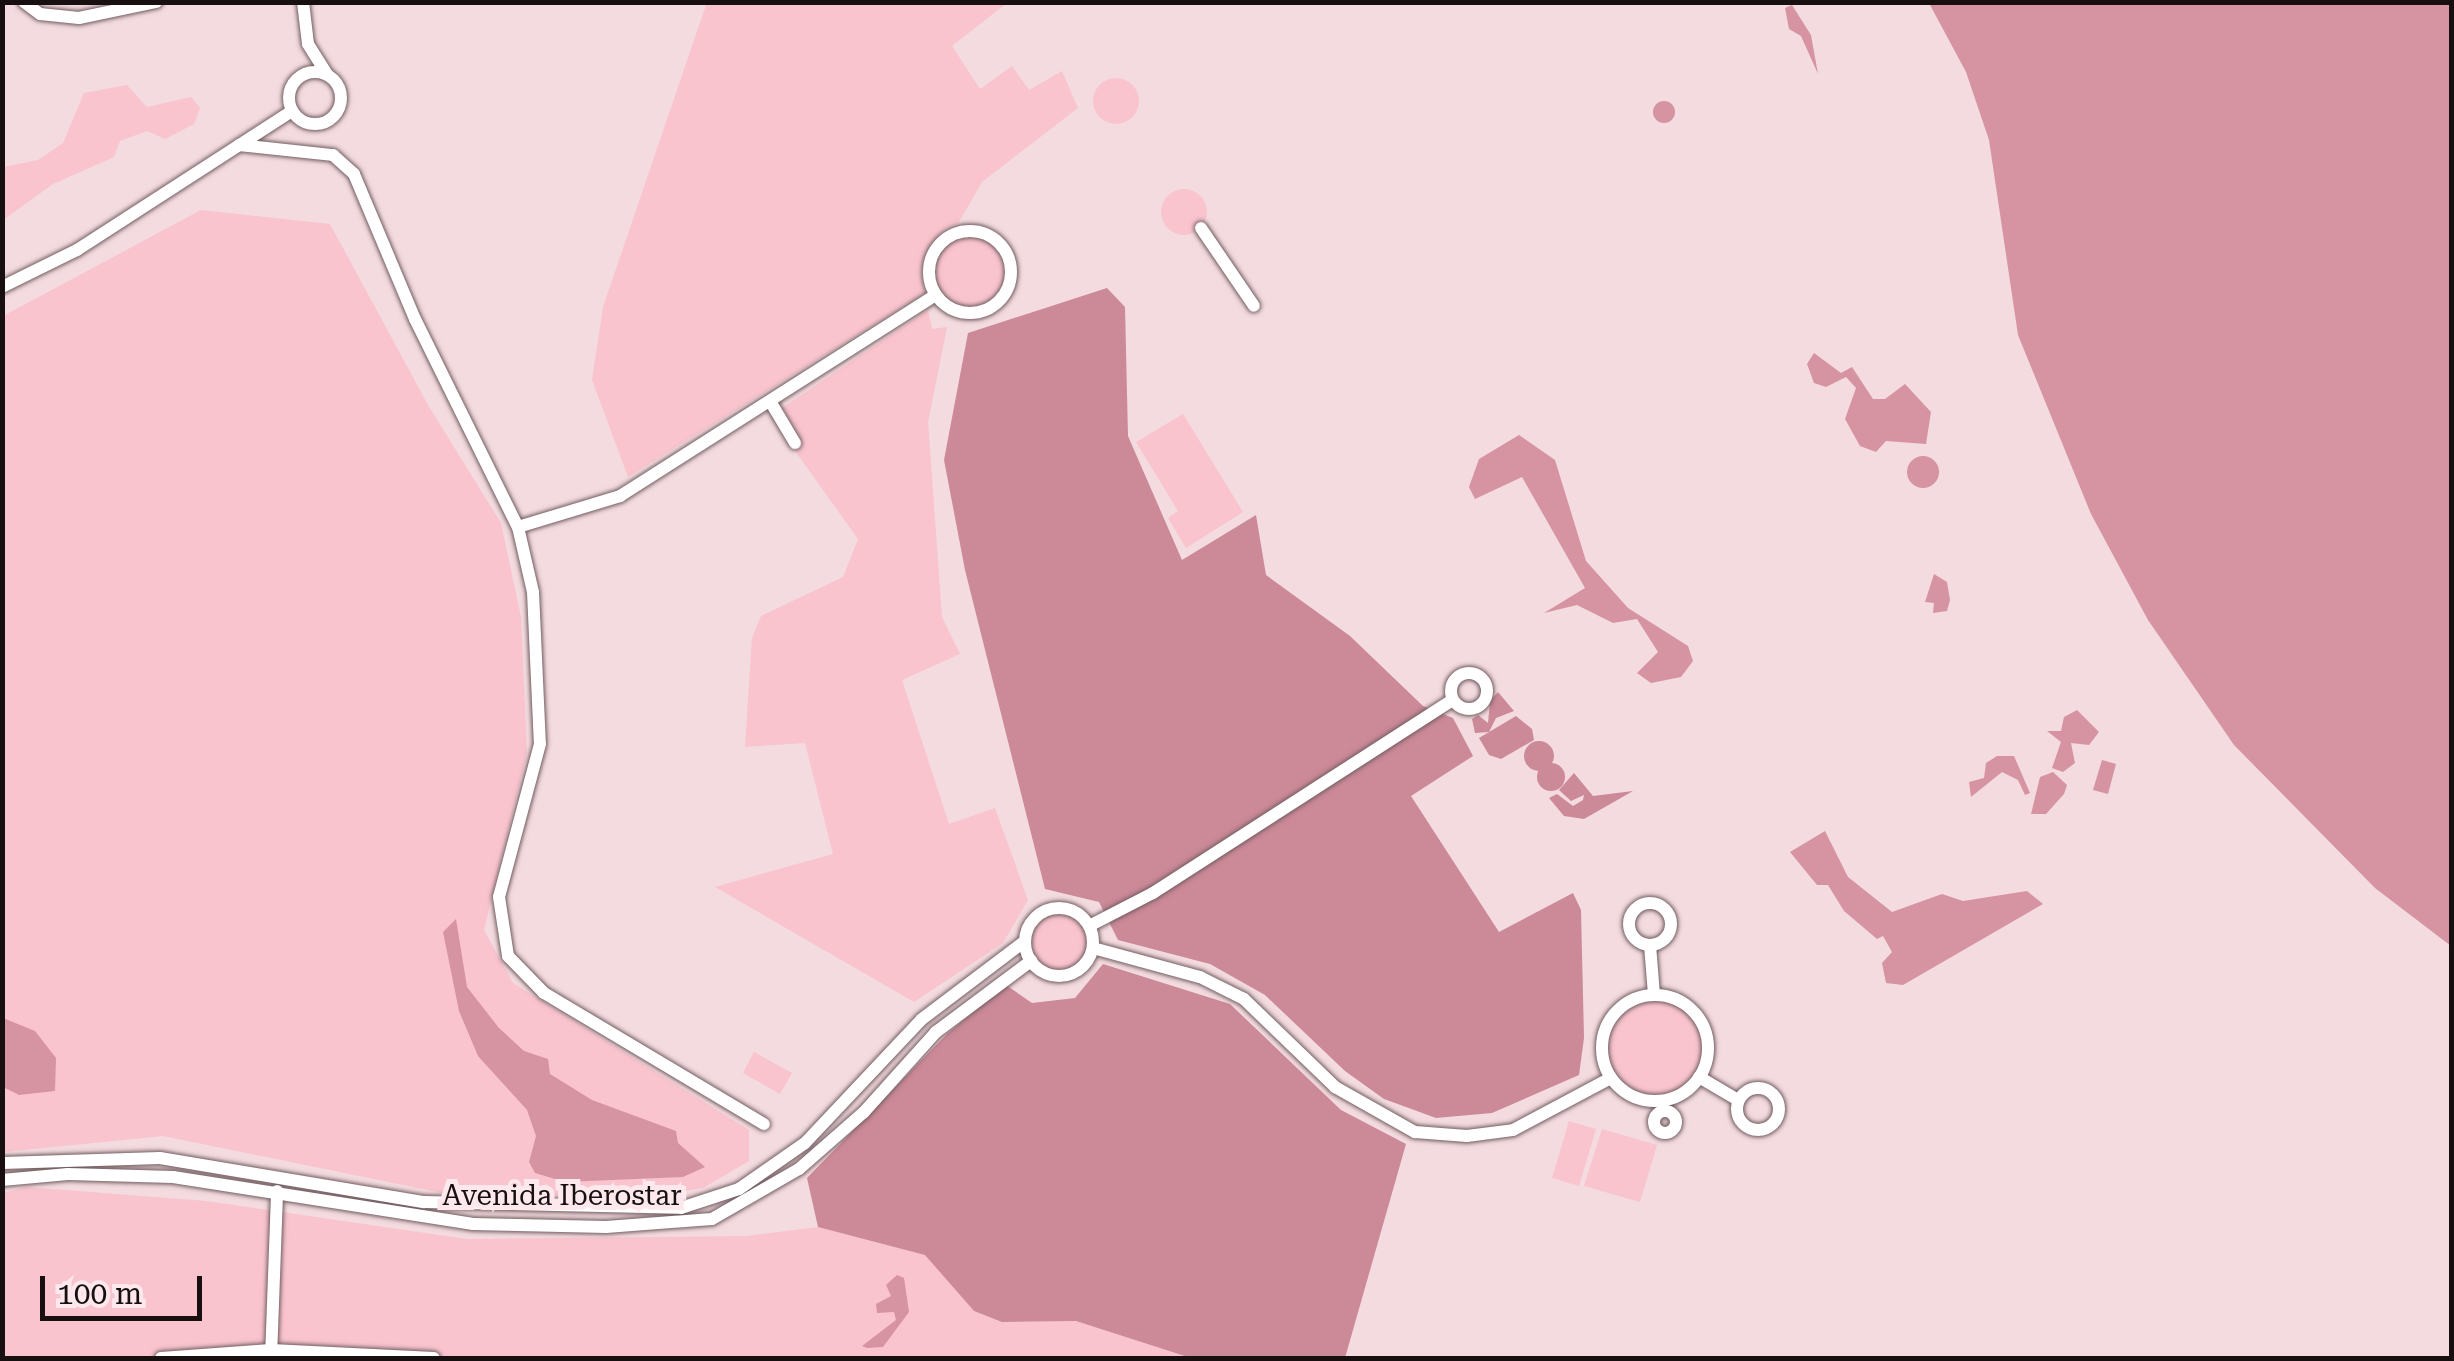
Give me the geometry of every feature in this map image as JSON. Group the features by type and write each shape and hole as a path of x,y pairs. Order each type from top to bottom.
{"street":[{"path":"24,2 40,14 79,18 156,2"},
{"path":"303,2 308,44 341,96 336,112 314,124 292,111 289,95 308,44"},
{"path":"295,80 310,72 327,74"},
{"path":"2,287 77,250 292,111"},
{"path":"239,145 333,155 354,174 414,319 518,527 533,592 540,744 499,897 508,956 544,993 764,1124"},
{"path":"1200,228 1254,306"},
{"path":"976,230 1000,244 1012,269 996,304 962,312 935,295 928,273 941,241 976,230"},
{"path":"518,527 620,496 935,295"},
{"path":"770,400 795,443"},
{"path":"1089,926 1152,893 1452,700"},
{"path":"1051,909 1072,911 1089,926 1093,948 1082,968 1060,976 1031,962 1025,941 1032,920 1051,909"},
{"name":"Avenida Iberostar","path":"2,1163 160,1158 471,1206 649,1210 706,1202 740,1189 806,1143 922,1018 1025,941"},
{"path":"1650,945 1654,995"},
{"path":"1093,948 1200,977 1244,999 1283,1030 1336,1087 1416,1132 1468,1136 1513,1130 1611,1078"},
{"name":"Avenida Iberostar","path":"2,1180 136,1175 473,1224 606,1227 712,1219 799,1169 864,1112 936,1032 1031,962"},
{"path":"1654,995 1688,1007 1700,1020 1708,1054 1698,1077 1663,1106 1631,1096 1611,1078 1602,1054 1609,1020 1636,998 1654,995"},
{"path":"1698,1077 1738,1100"},
{"path":"271,1354 278,1179"},
{"path":"161,1358 271,1354 434,1358"}],"shaded area":[{"path":"707,2 1007,3 952,46 980,89 1012,66 1029,90 1062,71 1078,108 982,182 959,222 940,233 921,272 925,293 628,477 592,380 603,307"},
{"path":"1929,3 2451,3 2451,946 2375,888 2234,745 2148,620 2091,514 2018,335 1989,140 1966,72"},
{"path":"1792,5 1811,35 1818,74 1801,36 1789,29 1785,8"},
{"path":"1116,78 1133,84 1139,101 1133,118 1116,124 1099,118 1093,101 1099,84"},
{"path":"127,85 147,107 191,97 200,108 194,124 165,139 147,131 120,141 114,157 53,184 3,220 3,167 38,160 63,143 84,93"},
{"path":"1664,101 1672,104 1672,120 1664,123 1656,120 1653,112 1656,104"},
{"path":"1184,189 1200,196 1207,212 1200,228 1184,235 1168,228 1161,212 1168,196"},
{"path":"201,210 330,224 428,405 501,523 521,617 527,753 484,930 513,983 749,1130 749,1161 703,1188 646,1197 442,1193 163,1136 3,1152 3,316"},
{"path":"962,231 978,231 993,237 1005,249 1011,272 1005,295 993,307 978,313 962,313 947,307 935,295 929,280 929,264 935,249 947,237"},
{"path":"1107,288 1125,307 1128,436 1182,560 1256,515 1266,575 1350,636 1423,706 1453,718 1473,756 1411,796 1499,932 1573,893 1581,910 1584,1038 1579,1075 1492,1113 1436,1118 1384,1099 1345,1071 1265,995 1210,964 1118,940 1099,902 1045,889 965,570 944,460 968,333"},
{"path":"928,310 932,329 947,327 928,422 942,617 960,654 902,680 949,824 995,808 1028,900 1003,943 914,1002 715,887 833,854 805,743 745,747 752,638 761,616 843,577 858,539 770,416"},
{"path":"1814,353 1841,373 1852,367 1873,399 1885,399 1905,384 1931,412 1926,444 1886,441 1876,452 1860,446 1845,419 1856,388 1846,377 1826,387 1814,383 1807,364"},
{"path":"1183,414 1243,512 1186,548 1168,518 1178,511 1136,442"},
{"path":"1519,435 1555,460 1586,561 1628,608 1688,646 1693,661 1681,677 1651,683 1637,673 1658,652 1637,619 1613,623 1577,605 1544,613 1585,588 1522,477 1475,499 1469,487 1479,459"},
{"path":"1923,456 1935,460 1939,472 1935,484 1923,488 1911,484 1907,472 1911,460"},
{"path":"1934,574 1947,582 1947,611 1933,613 1934,603 1925,602"},
{"path":"1498,692 1514,711 1496,718 1489,732 1475,733 1472,719 1478,715 1488,723 1490,701"},
{"path":"2077,710 2099,732 2089,745 2071,743 2075,763 2063,772 2052,768 2061,742 2047,731 2061,731 2064,717"},
{"path":"1516,716 1532,729 1534,740 1501,759 1489,755 1479,738"},
{"path":"1539,741 1553,750 1554,756 1545,770 1539,771 1525,762 1524,756 1533,742"},
{"path":"1997,756 2014,756 2030,793 2025,795 2018,780 2002,772 1971,797 1969,782 1984,778 1986,763"},
{"path":"2102,760 2116,764 2108,794 2093,790"},
{"path":"1551,763 1561,767 1565,777 1561,787 1551,791 1541,787 1537,777 1541,767"},
{"path":"2053,772 2067,785 2064,794 2046,814 2031,814 2040,777"},
{"path":"1574,773 1593,796 1633,791 1584,819 1564,816 1549,798 1557,794 1573,806 1583,800 1584,795 1571,801 1559,790"},
{"path":"1825,831 1848,877 1892,912 1942,894 1963,901 2027,891 2043,904 1903,985 1886,983 1882,963 1892,952 1883,936 1877,939 1844,911 1828,885 1817,885 1790,852"},
{"path":"1059,908 1083,918 1093,942 1083,966 1059,976 1035,966 1025,942 1035,918"},
{"path":"456,919 467,987 499,1028 524,1051 548,1059 550,1074 592,1100 676,1131 678,1143 705,1167 683,1177 565,1182 535,1173 529,1162 536,1136 527,1110 478,1056 459,1011 443,932"},
{"path":"1103,964 1230,1004 1341,1110 1406,1144 1345,1358 1191,1358 1076,1321 1002,1322 974,1311 925,1255 818,1227 807,1178 947,1034 1006,985 1032,1003 1075,998"},
{"path":"1655,995 1675,999 1692,1011 1704,1028 1708,1048 1704,1068 1692,1085 1675,1097 1655,1101 1635,1097 1618,1085 1606,1068 1602,1048 1606,1028 1618,1011 1635,999"},
{"path":"3,1018 35,1031 56,1058 55,1091 19,1095 3,1087"},
{"path":"754,1052 792,1073 780,1094 743,1073"},
{"path":"1569,1121 1596,1129 1579,1186 1552,1178"},
{"path":"1602,1129 1657,1145 1640,1202 1584,1186"},
{"path":"27,1187 206,1201 467,1239 747,1236 818,1227 926,1255 974,1311 1002,1322 1076,1321 1191,1358 3,1358 2,1193"},
{"path":"897,1275 904,1278 909,1312 883,1347 862,1346 896,1320 894,1312 877,1313 876,1304 891,1296 886,1285"}]}
